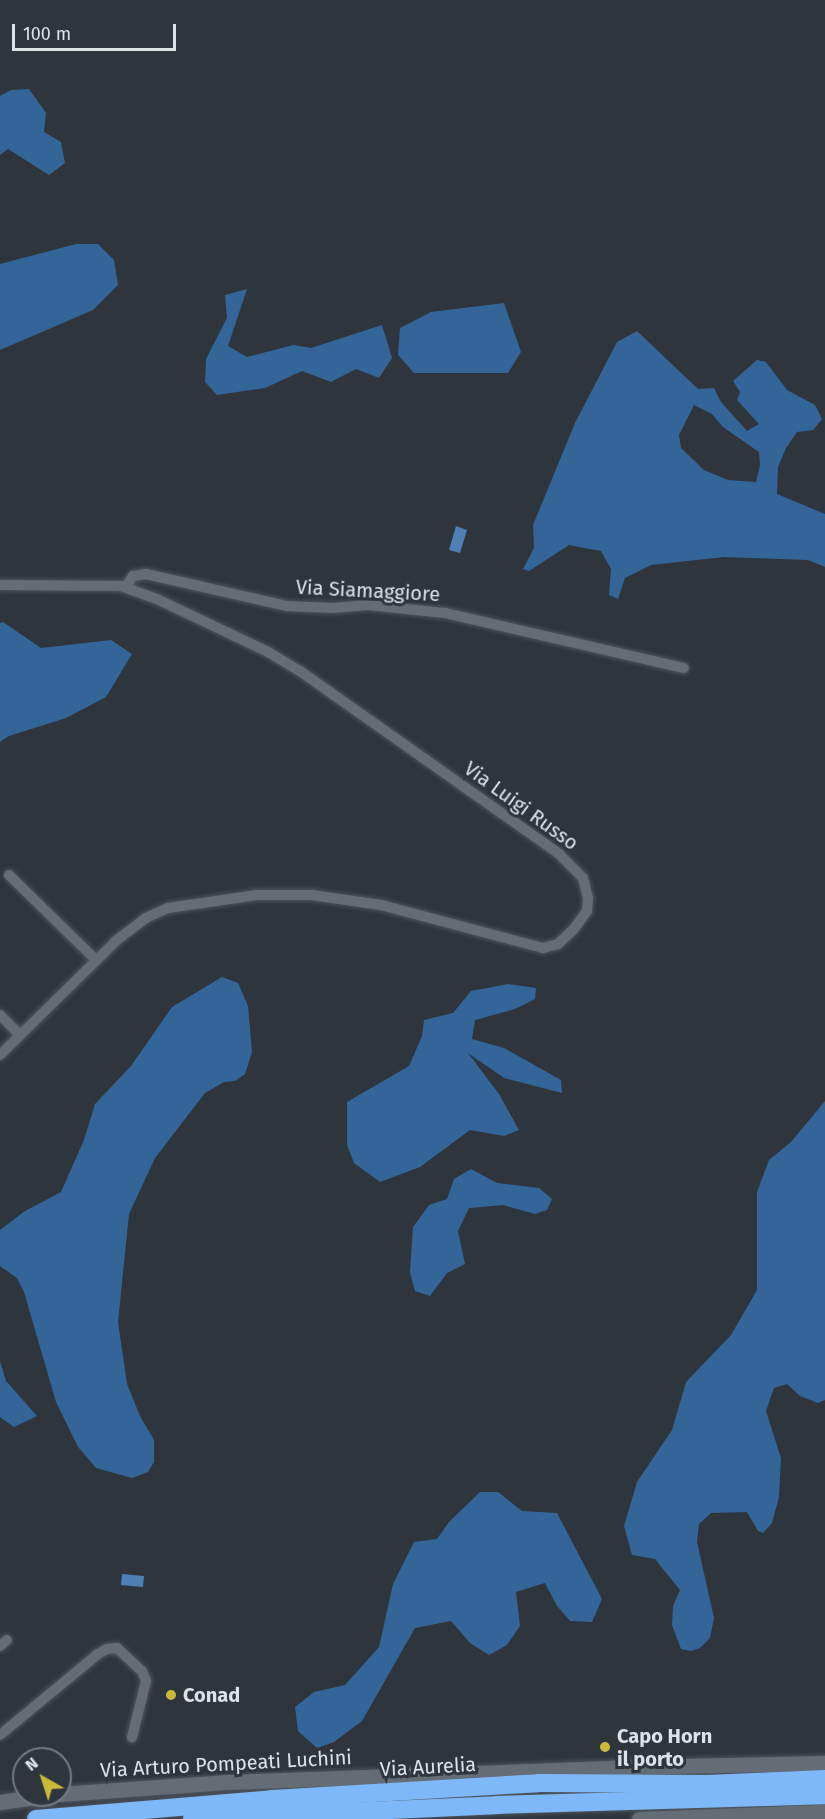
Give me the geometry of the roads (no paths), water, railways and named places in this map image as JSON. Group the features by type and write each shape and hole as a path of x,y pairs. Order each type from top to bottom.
{"highway":[{"name":"Via Aurelia","path":"36,1819 250,1801 539,1783 706,1784 825,1779"},
{"name":"Via Aurelia","path":"192,1819 363,1810 825,1795"},
{"path":"534,1819 549,1812 607,1809 638,1800"},
{"path":"363,1810 479,1819"},
{"path":"214,1819 233,1816"}],"street":[{"name":"Via Siamaggiore","path":"126,587 133,576 144,574 287,606 333,608 368,605 446,613 684,668"},
{"name":"Via Luigi Russo","path":"0,585 108,584 126,587 258,647 309,677 567,861 583,878 588,891 588,907 582,920 566,938 553,946 543,948 526,945 456,923 365,902 298,894 257,895 182,904 162,910 136,925 96,960 0,1055"},
{"path":"9,874 96,960"},
{"path":"0,1015 20,1035"},
{"path":"0,1735 98,1654 107,1649 117,1648 142,1671 146,1682 132,1737"},
{"name":"Via Arturo Pompeati Luchini","path":"72,1793 228,1782 628,1767 825,1763"},
{"path":"639,1819 825,1812"}],"place":[{"name":"Conad","path":"171,1695"},
{"name":"Capo Horn il porto","path":"605,1747"}]}
